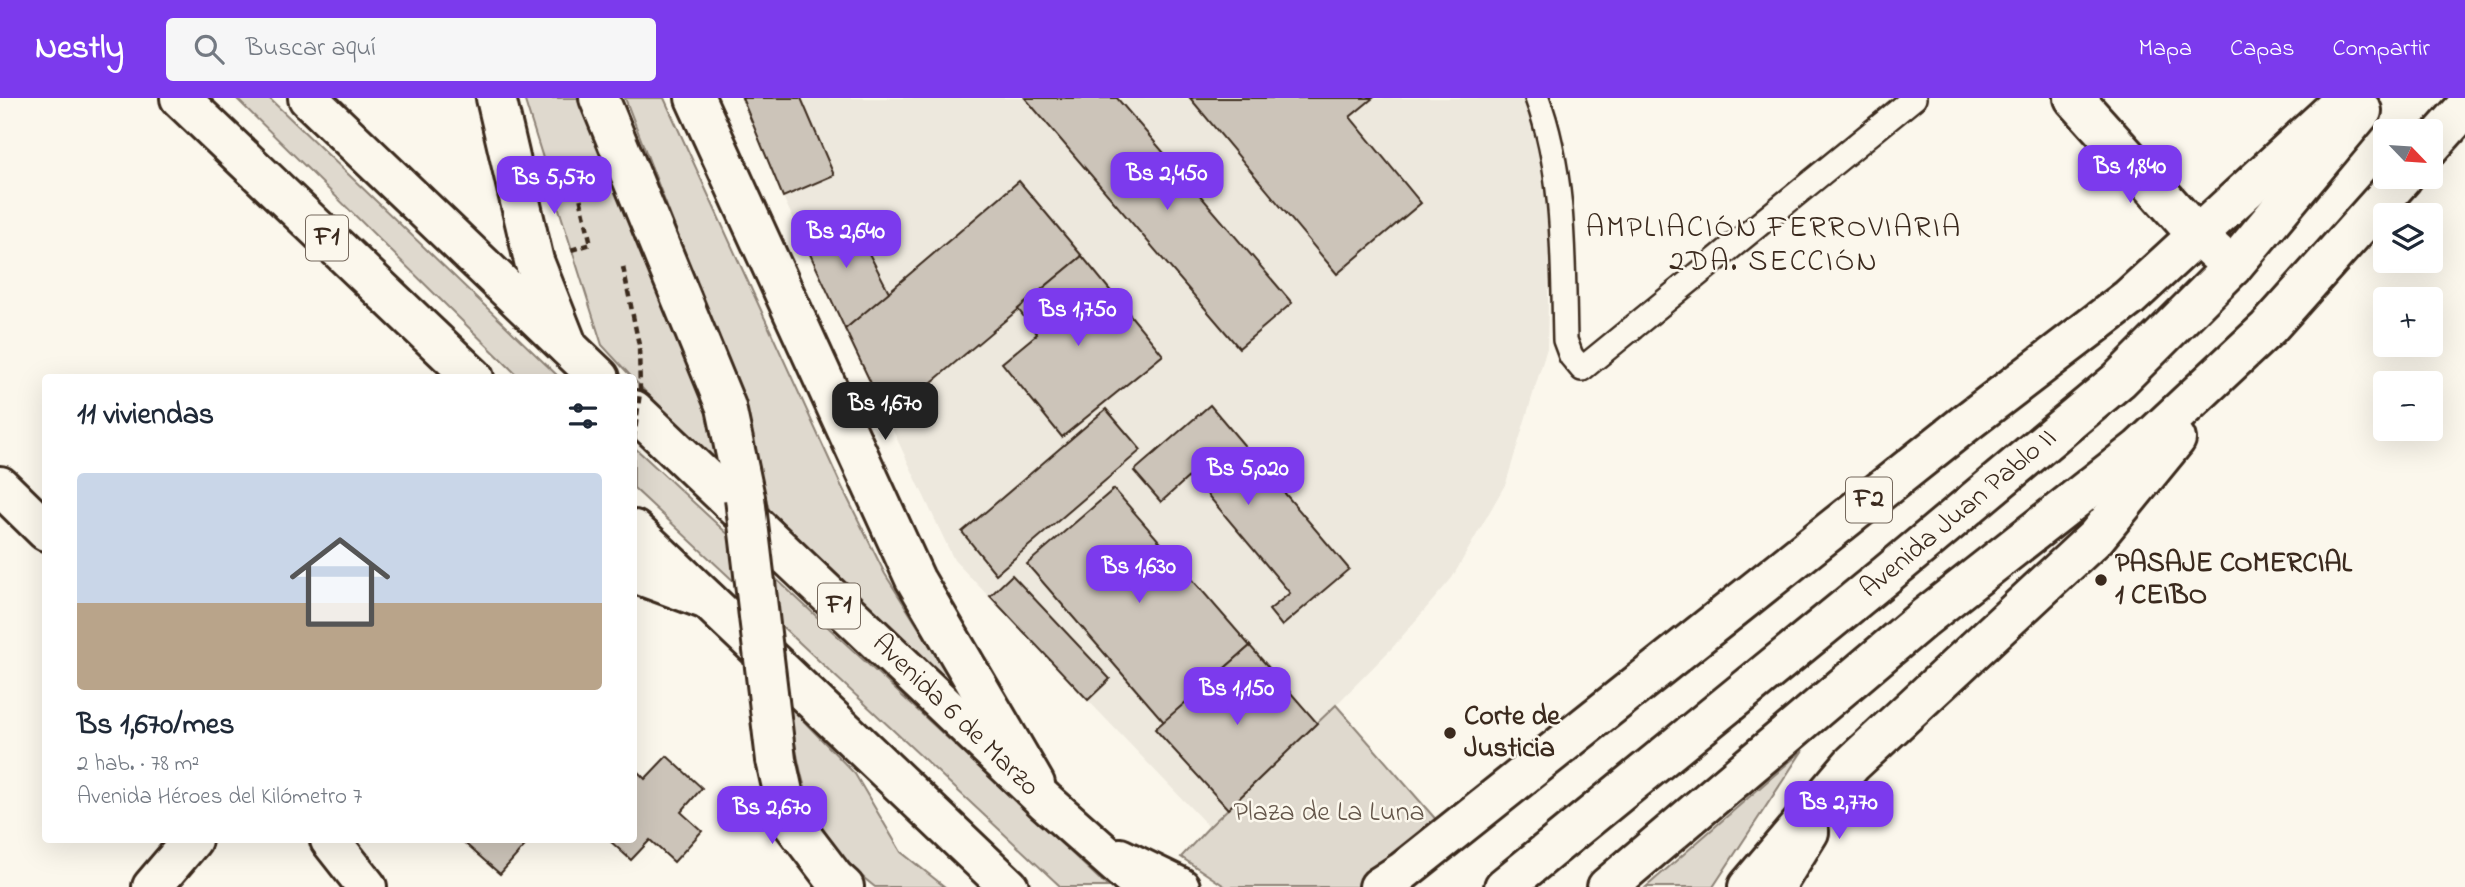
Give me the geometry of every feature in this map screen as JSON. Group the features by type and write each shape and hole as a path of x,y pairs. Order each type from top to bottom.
{"main road":[{"name":"F1","path":"180,98 470,374"},
{"path":"308,98 596,374"},
{"path":"496,98 534,261 568,347"},
{"path":"600,98 726,407 745,498 776,760 789,819 834,878 844,887"},
{"path":"695,98 915,579 1045,802"},
{"path":"2074,98 2198,236 2232,268"},
{"name":"F2","path":"1379,887 1402,872 1967,422 2129,298 2346,98"},
{"name":"Avenida Juan Pablo II","path":"1504,887 1886,575 2119,380 2232,268 2373,98"},
{"path":"2443,133 2465,108"},
{"name":"Avenida Juan Pablo II","path":"1607,887 1924,618 2139,449 2268,328 2392,189"},
{"path":"1748,887 1852,764 2096,537 2268,328"},
{"name":"Avenida 6 de Marzo","path":"637,413 1094,847"},
{"path":"0,486 42,527"},
{"path":"637,533 1009,887"},
{"path":"637,574 708,600"},
{"path":"1775,887 1852,764"},
{"path":"152,887 189,843"},
{"path":"332,843 367,887"},
{"name":"F1","path":"1094,847 1142,887"},
{"path":"1094,847 1180,887"}],"lane":[{"path":"1537,98 1546,122 1555,173 1565,340 1582,369 1914,98"}],"path":[{"path":"591,244 579,193 597,186 601,199"},
{"path":"621,261 639,345 640,392 637,416"}],"shaded area":[{"path":"742,98 1527,98 1547,173 1547,348 1506,483 1452,578 1393,647 1209,827 954,560 783,197"}],"green space":[{"path":"236,98 269,98 556,374 516,374"},
{"path":"524,98 581,98 712,415 724,477 637,383 637,374 629,374 602,345"},
{"path":"625,98 664,98 840,483 885,574 969,708 771,518 741,398"},
{"path":"637,450 1108,887 1061,887 637,491"},
{"name":"Plaza de La Luna","path":"1336,705 1439,823 1362,887 1226,887 1181,857 1209,827"},
{"path":"790,707 855,774 901,852 945,887 875,887 836,849 822,828 804,784"},
{"path":"1803,750 1713,887 1646,887"}],"building":[{"path":"742,98 801,98 834,175 783,197"},
{"path":"1025,98 1117,98 1292,303 1239,348"},
{"path":"1190,98 1373,98 1350,117 1421,203 1337,274"},
{"path":"1019,181 1082,256 888,419 845,329"},
{"path":"850,217 889,292 845,329 802,237"},
{"path":"1082,256 1163,355 1062,437 1002,363 1037,334 1018,309"},
{"path":"1210,405 1349,569 1282,626 1269,610 1290,593 1191,475 1161,502 1134,471"},
{"path":"1106,409 1141,450 996,574 962,532"},
{"path":"1114,489 1250,646 1164,722 1027,564"},
{"path":"1012,575 1110,679 1088,700 990,596"},
{"path":"1250,646 1317,723 1228,809 1155,729"},
{"path":"667,756 702,788 681,812 702,831 674,862 650,840 631,860 612,843 637,843 637,771 645,779"},
{"path":"464,843 527,843 500,874"}],"place":[{"name":"PASAJE COMERCIAL 1 CEIBO","path":"2101,580"},
{"name":"Corte de Justicia","path":"1450,733"}],"district":[{"name":"AMPLIACIÓN FERROVIARIA 2DA. SECCIÓN","path":"1774,246"}]}
